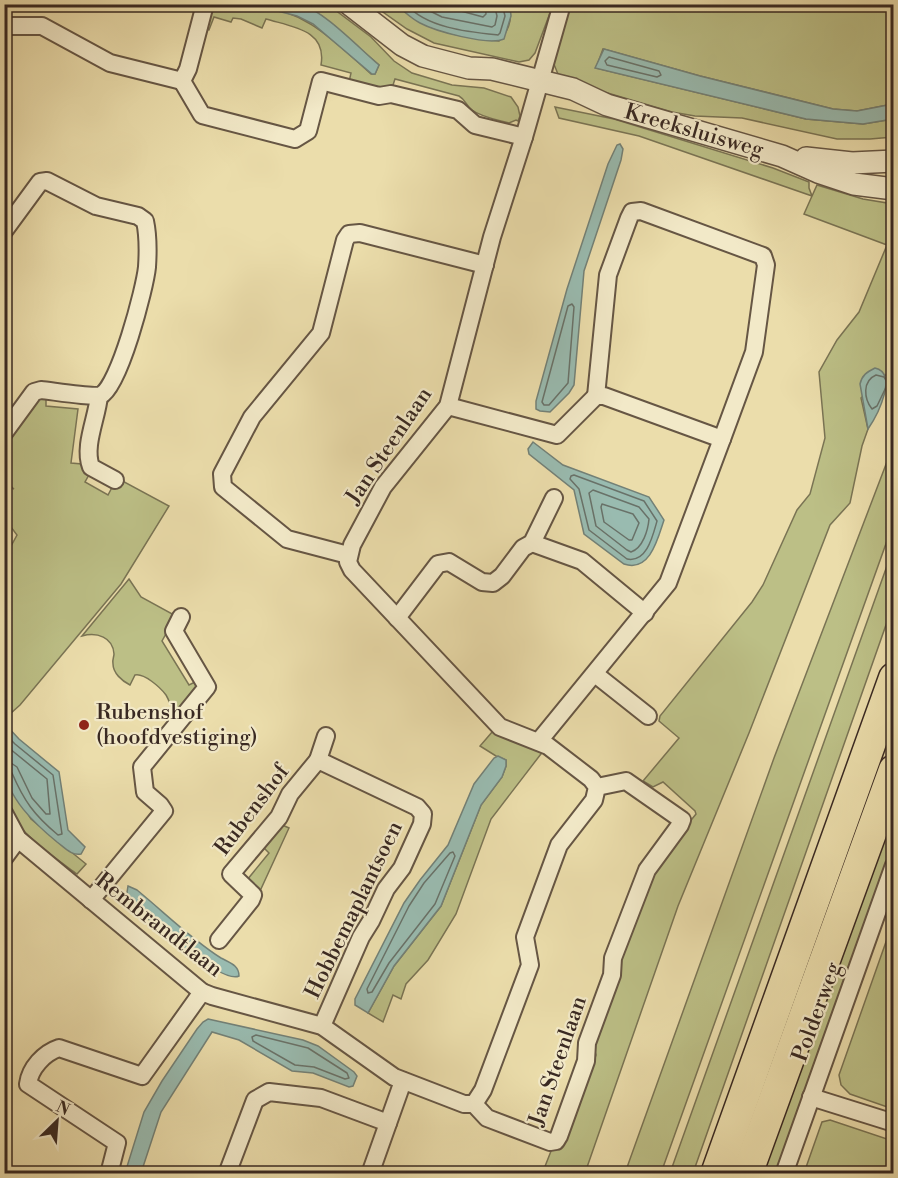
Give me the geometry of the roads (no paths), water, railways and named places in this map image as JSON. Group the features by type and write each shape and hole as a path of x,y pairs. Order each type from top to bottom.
{"highway":[{"path":"716,1173 894,678"},
{"path":"747,1173 894,770"}],"street":[{"name":"Kreeksluisweg","path":"350,4 402,45 423,56 469,68 490,80 538,87 570,103 606,105 782,156 818,172 854,184 894,189"},
{"name":"Jan Steenlaan","path":"348,555 383,487 448,406 485,265 562,4"},
{"path":"182,81 188,69 204,8"},
{"path":"4,26 42,26 110,63 182,81 202,115 295,139 308,131 321,81 379,96 391,94 458,110 475,125 524,137"},
{"name":"Kreeksluisweg","path":"782,156 852,163 894,161"},
{"path":"4,231 40,182 48,181 96,206 138,216 145,221 147,237 146,277 123,362 108,391 99,396 41,390 34,392 4,433"},
{"path":"448,406 557,435 596,396 608,275 632,212 641,211 763,256 766,265 754,352 668,583 539,741"},
{"path":"474,1104 483,1090 530,965 525,937 559,845 594,800 597,787 591,779 539,741 500,727 352,570 348,562 348,555 287,539 223,487 222,474 252,417 321,333 345,240 349,234 360,233 485,265"},
{"path":"99,396 88,459 91,467 115,480"},
{"path":"596,396 604,396 722,439"},
{"path":"397,618 438,564 449,562 482,582 493,583 523,548 532,543 554,498"},
{"path":"532,543 582,561 645,613"},
{"path":"91,900 164,811 145,792 142,767 207,687 174,631 181,617"},
{"path":"595,674 648,716"},
{"name":"Rubenshof","path":"219,940 253,895 231,874 279,818 290,794 318,760 326,736"},
{"name":"Rubenshof","path":"318,760 417,807 423,813"},
{"name":"Jan Steenlaan","path":"474,1104 487,1118 550,1142 556,1141 586,1060 587,1044 612,975 613,958 647,870 682,820 626,781 597,787"},
{"name":"Rembrandtlaan","path":"4,813 18,839 202,992 322,1026 394,1077 464,1104 474,1104"},
{"name":"Hobbemaplantsoen","path":"322,1026 361,937 386,889 402,868 422,824 423,813"},
{"path":"4,858 18,839"},
{"name":"Polderweg","path":"784,1173 894,865"},
{"path":"109,1173 117,1143 28,1084 29,1077 46,1052 59,1048 142,1076 202,992"},
{"path":"370,1173 403,1080"},
{"path":"227,1173 255,1100 269,1092 321,1098 388,1123"},
{"path":"811,1096 894,1123"}],"water":[{"path":"290,4 310,8 341,31 379,65 375,74 372,74 313,24 297,16 254,5"},
{"path":"401,4 504,5 510,8 511,16 504,39 486,41 462,37 427,26 407,14 400,8"},
{"path":"604,49 833,109 857,111 893,104 893,119 863,124 806,119 595,68"},
{"path":"620,144 623,149 621,160 584,271 574,385 550,412 540,411 536,409 536,401 567,289 608,164 617,145"},
{"path":"875,368 882,371 886,385 881,404 868,429 860,384 865,374"},
{"path":"533,442 563,465 649,497 664,520 656,544 646,559 633,565 624,564 584,534 574,490 529,454 528,449"},
{"path":"5,724 19,739 59,772 68,830 85,847 81,854 69,851 49,835 31,819 16,800 6,778 4,767"},
{"path":"498,756 506,760 502,777 481,805 441,906 394,966 368,1013 355,1005 355,999 404,903 448,845 474,784"},
{"path":"128,886 137,890 199,943 233,965 239,976 230,976 216,970 164,932 126,899"},
{"path":"208,1019 303,1040 318,1046 354,1072 357,1076 353,1086 349,1087 313,1073 292,1071 239,1040 212,1032 161,1112 141,1173 125,1173 144,1112 197,1029"}],"place":[{"name":"Rubenshof (hoofdvestiging)","path":"84,725"}]}
